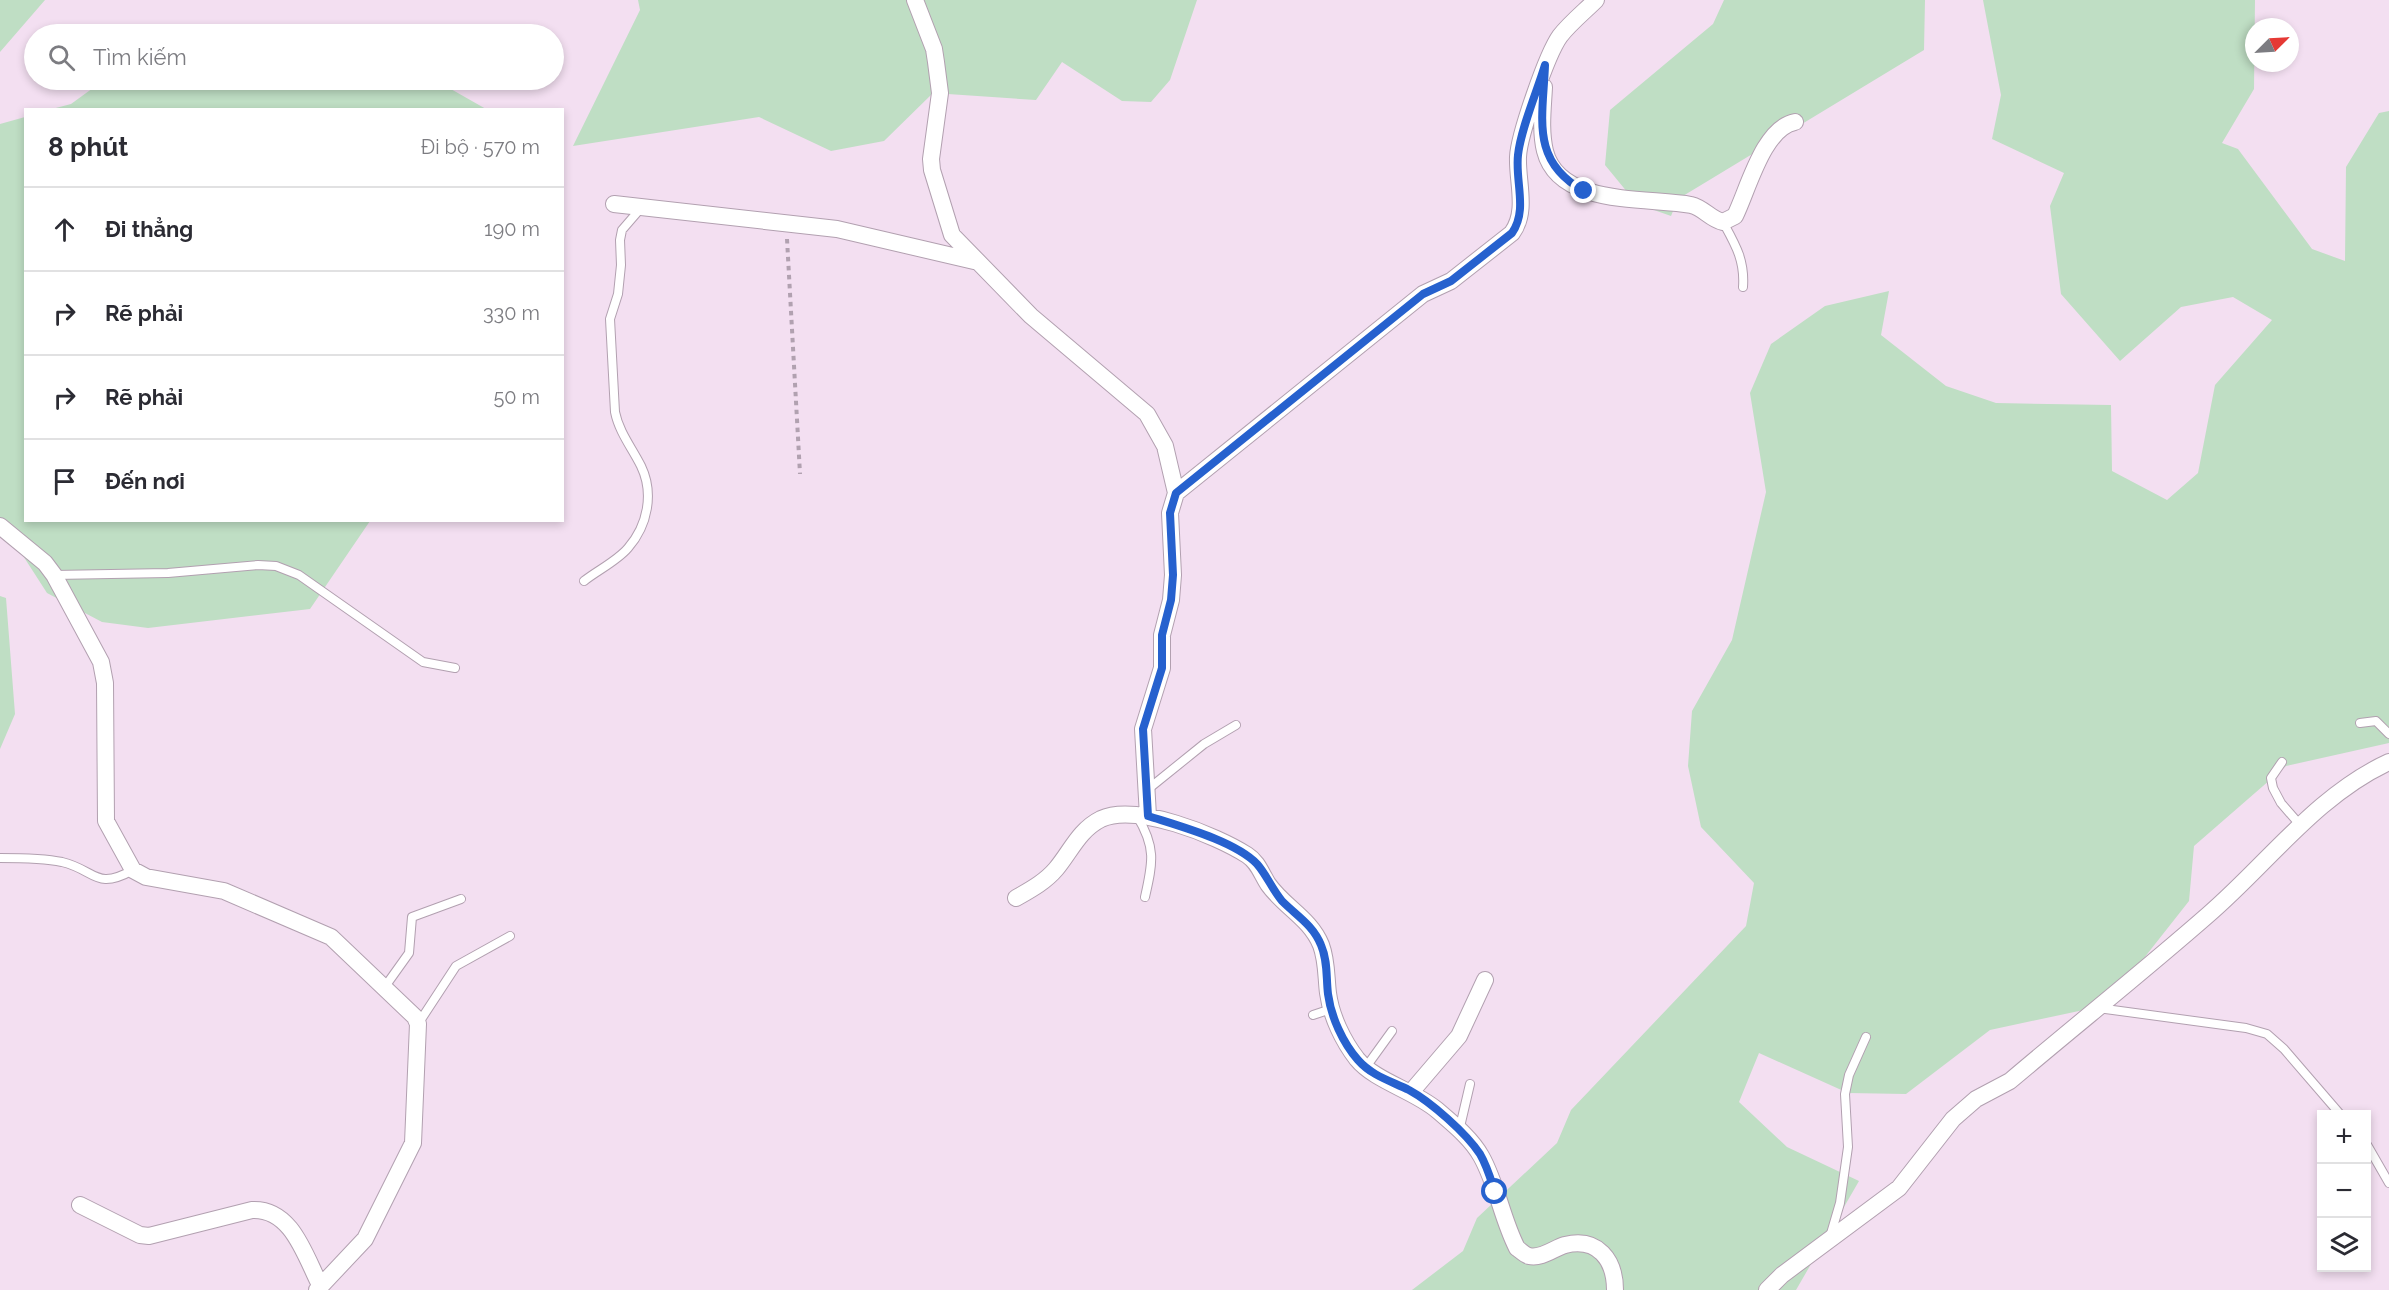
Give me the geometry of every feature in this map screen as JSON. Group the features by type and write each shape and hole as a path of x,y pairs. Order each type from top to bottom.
{"street":[{"path":"915,0 934,49 940,93 932,170 952,234 975,261 1031,316 1147,414 1158,428 1165,446 1176,493 1170,513 1173,575 1171,600 1162,635 1162,668 1143,729 1147,790 1143,816"},
{"path":"1176,493 1423,294 1451,281 1512,233 1518,225 1521,213 1518,155 1545,65 1561,35 1596,0"},
{"path":"1545,65 1542,130 1546,154 1554,168 1567,182 1584,191 1690,205 1723,222 1735,216 1773,135 1795,122"},
{"path":"614,204 837,229 975,261"},
{"path":"0,526 45,563 54,575 104,672 106,821 133,870 146,877 224,891 331,937 415,1017 418,1024 413,1143 365,1239 318,1287 293,1232 283,1221 267,1212 252,1210 149,1236 140,1235 80,1205"},
{"path":"1767,1290 1782,1275 1899,1188 1953,1119 1976,1099 2010,1081 2211,913 2301,826 2359,776 2389,762"},
{"path":"1016,898 1050,876 1082,832 1092,824 1118,814 1143,816 1197,832 1247,855 1258,865 1275,893 1310,926 1321,945 1328,975 1331,1009 1341,1033 1358,1060 1374,1074 1412,1091 1459,1131 1480,1154 1517,1248 1528,1256 1540,1256 1564,1245 1579,1243 1596,1247 1606,1255 1615,1276 1615,1290"},
{"path":"1412,1091 1459,1036 1485,980"}],"lane":[{"path":"584,581 628,548 641,527 648,508 645,476 618,423 615,412 610,319 618,294 622,230 642,207"},
{"path":"1723,222 1741,255 1744,269 1743,286"},
{"path":"54,575 168,573 276,566 298,575 423,662 455,668"},
{"path":"2360,723 2376,721 2389,734"},
{"path":"1147,790 1204,744 1236,725"},
{"path":"2282,762 2271,778 2272,788 2301,826"},
{"path":"1143,816 1153,851 1145,897"},
{"path":"0,858 63,862 105,880 119,878 133,870"},
{"path":"384,988 409,953 412,917 461,899"},
{"path":"418,1024 456,966 510,936"},
{"path":"2097,1008 2246,1028 2267,1034 2284,1049 2337,1110"},
{"path":"1313,1015 1331,1009"},
{"path":"1366,1067 1392,1031"},
{"path":"1829,1241 1840,1203 1848,1147 1845,1094 1849,1076 1866,1037"},
{"path":"1459,1131 1470,1084"},
{"path":"2371,1150 2389,1183"}],"path":[{"path":"786,223 800,474"}],"green space":[{"path":"0,0 45,0 24,24 0,52"},
{"path":"638,0 1197,0 1170,80 1151,102 1122,101 1062,62 1036,100 933,93 884,141 831,151 759,117 573,146 640,10"},
{"path":"1724,0 1925,0 1924,50 1678,199 1671,216 1637,204 1605,165 1610,110 1713,24"},
{"path":"1983,0 2255,0 2255,18 2245,18 2245,72 2254,72 2254,89 2222,143 2238,149 2312,249 2345,261 2346,167 2379,113 2389,111 2389,743 2286,766 2194,846 2189,901 2107,1005 1990,1030 1906,1094 1848,1093 1759,1053 1739,1102 1787,1147 1859,1181 1796,1290 1412,1290 1463,1251 1477,1218 1557,1143 1571,1110 1746,926 1754,883 1701,827 1688,766 1692,711 1732,640 1766,492 1750,393 1771,344 1825,306 1889,291 1881,335 1946,386 1996,403 2111,405 2112,471 2167,500 2198,473 2215,385 2272,320 2233,297 2181,307 2120,361 2061,294 2050,206 2064,173 1992,139 2001,95"},
{"path":"90,90 453,90 484,108 56,108 71,104"},
{"path":"24,117 24,522 369,522 310,609 148,628 102,622 47,593 0,520 0,124"},
{"path":"0,596 6,598 15,714 0,749"}],"route":[{"path":"1495,1192 1480,1154 1466,1137 1436,1109 1412,1091 1374,1074 1358,1060 1341,1033 1331,1009 1328,975 1321,945 1310,926 1288,907 1266,882 1258,865 1247,855 1197,832 1148,816 1143,729 1162,668 1162,635 1171,600 1173,575 1170,513 1176,493 1423,294 1451,281 1512,233 1518,225 1521,213 1518,155 1545,65 1542,130 1546,154 1554,168 1567,182 1584,191"}]}
